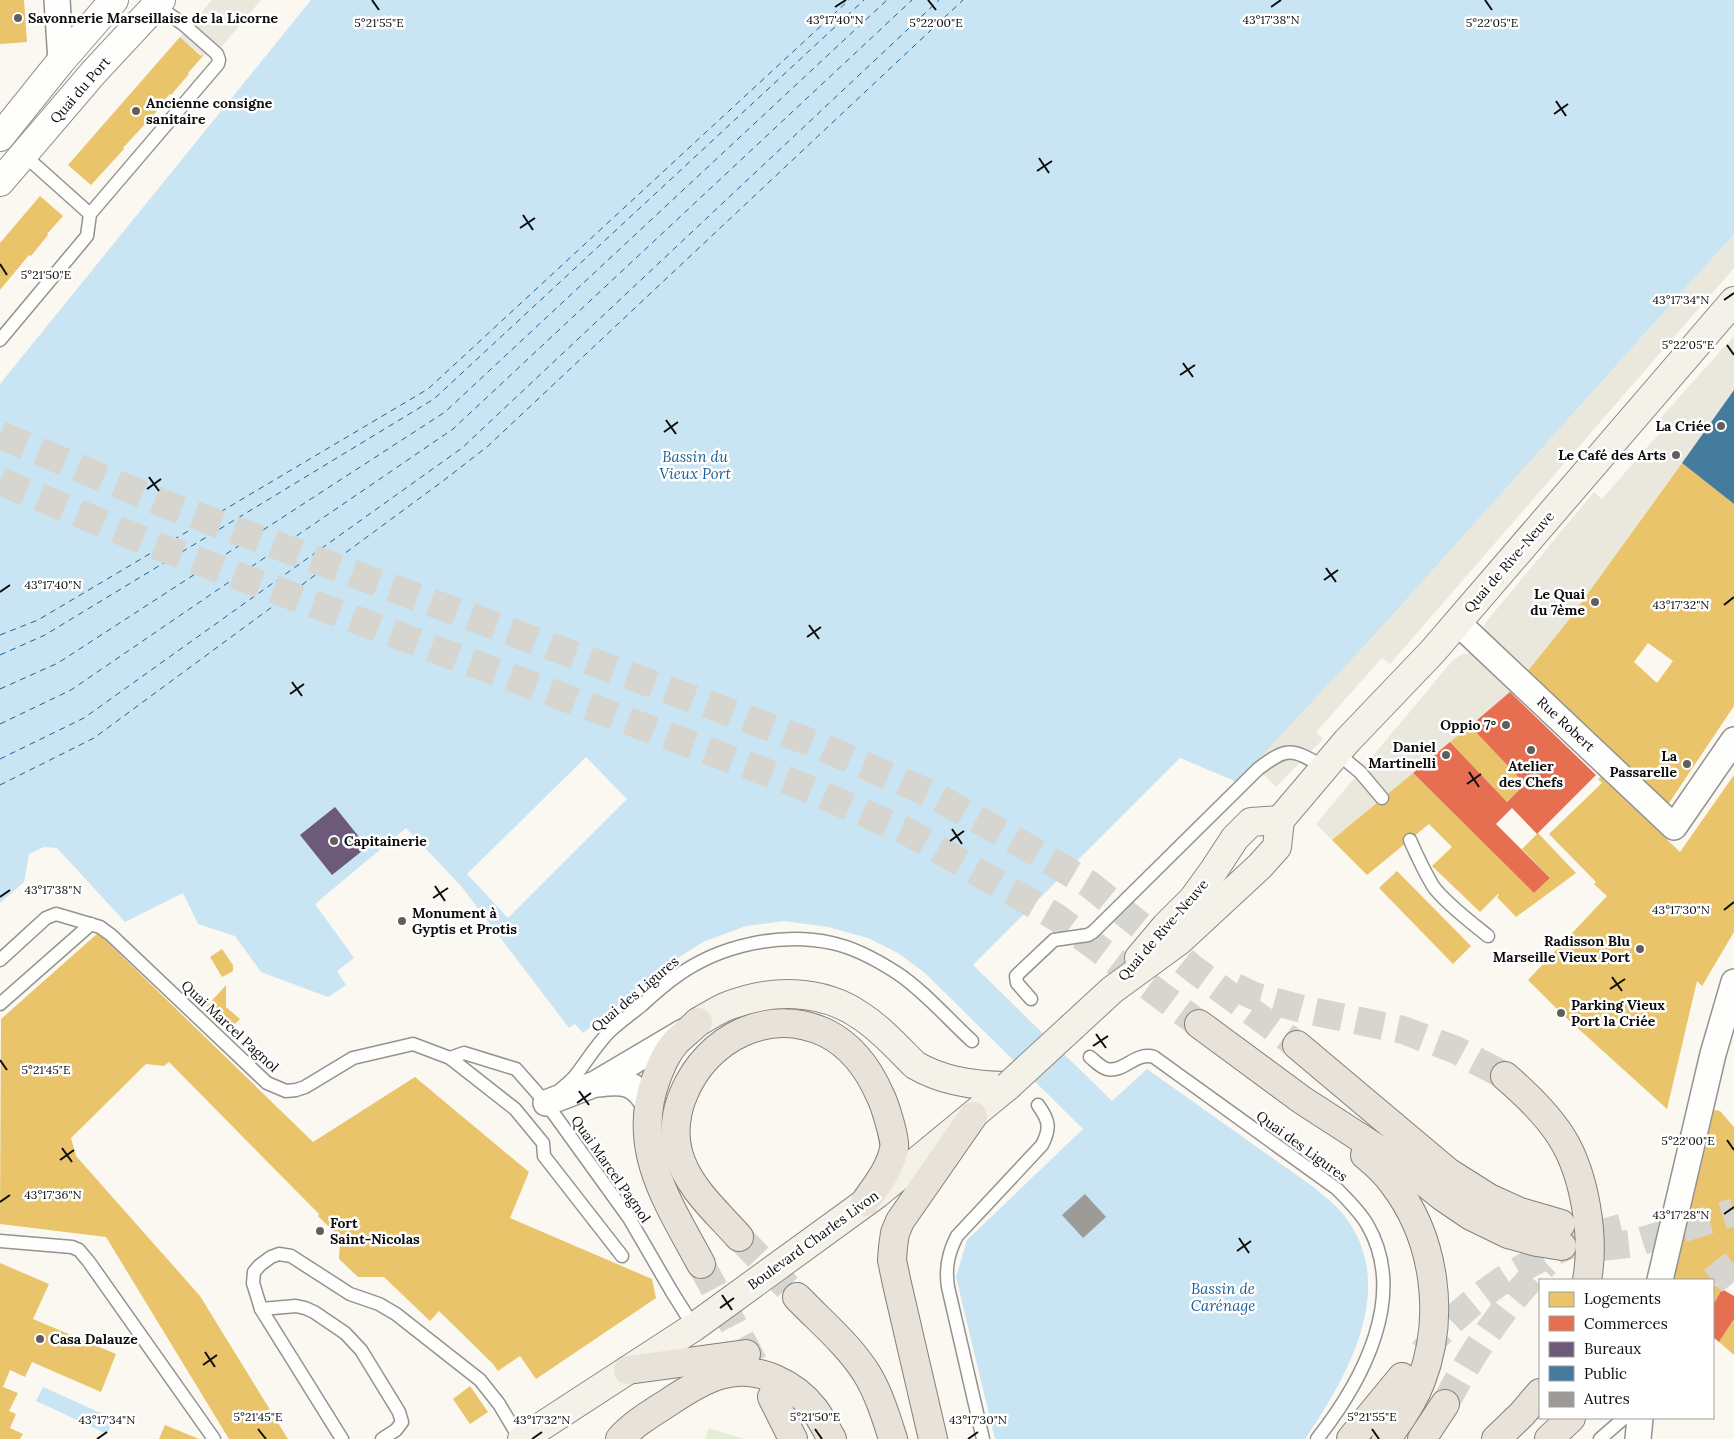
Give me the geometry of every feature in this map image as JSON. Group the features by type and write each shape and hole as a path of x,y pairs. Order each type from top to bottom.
{"highway":[{"path":"698,1022 676,1042 667,1055 652,1091 647,1131 652,1163 664,1194 701,1264"},
{"path":"740,1238 699,1193 690,1180 678,1152 676,1123 679,1104 689,1080 707,1056 727,1039 754,1027 783,1022 826,1033 858,1058 872,1078 889,1120 895,1148 887,1168 865,1202"},
{"path":"1199,1024 1302,1100 1407,1168 1443,1197 1471,1216 1508,1234 1537,1242 1562,1235 1520,1212 1489,1198 1448,1172 1297,1045"},
{"path":"1505,1076 1527,1095 1548,1119 1562,1139 1574,1165 1586,1208 1590,1242 1587,1279"},
{"path":"1302,1100 1378,1166 1392,1181 1407,1204 1424,1240 1431,1269 1435,1308 1433,1338 1422,1381 1403,1417 1386,1439"},
{"path":"933,1439 897,1284 892,1260 893,1247 895,1233 910,1205 973,1116"},
{"path":"797,1297 852,1355 866,1374 877,1396 893,1439"},
{"path":"628,1370 751,1354 773,1359 791,1368 818,1390 835,1415 846,1439"},
{"path":"620,1439 633,1426 693,1386 725,1373 737,1371 756,1372 790,1386 814,1410 832,1439"},
{"path":"1351,1439 1402,1377"},
{"path":"1496,1439 1539,1394"},
{"path":"772,1397 793,1439"},
{"path":"1422,1439 1445,1404"},
{"path":"1549,1439 1569,1419"}],"main road":[{"name":"Quai de Rive-Neuve","path":"998,1090 1112,990 1179,941 1255,871 1277,847 1280,820 1331,760 1433,651 1734,301"},
{"name":"Quai de Rive-Neuve","path":"1112,990 1166,926 1194,899 1235,838 1251,822 1280,820"},
{"path":"698,1022 724,1007 751,999 778,994 801,993 842,1004 860,1015 924,1070 998,1090"},
{"name":"Boulevard Charles Livon","path":"521,1439 694,1327 865,1202 973,1116 998,1090"},
{"path":"564,1439 566,1410"}],"street":[{"path":"57,0 61,61"},
{"path":"0,137 61,61 114,0"},
{"name":"Quai du Port","path":"0,182 94,72 159,3"},
{"name":"Rue Robert","path":"1457,622 1674,827 1734,740"},
{"path":"1660,1279 1713,1054 1733,987"},
{"path":"546,1103 595,1084 698,1022"},
{"path":"595,1084 623,1082 635,1087 643,1094 649,1106"},
{"path":"1638,1439 1640,1419"}],"lane":[{"path":"0,340 87,236 90,214 218,64 217,54 159,3"},
{"path":"24,155 90,214"},
{"path":"1032,1000 1018,986 1016,979 1016,976 1025,967 1054,940 1093,932 1258,769 1276,756 1290,752 1331,760 1360,772 1382,798"},
{"path":"1410,840 1434,888 1488,936"},
{"name":"Quai Marcel Pagnol","path":"0,960 46,918 52,916 61,914 100,927 111,935 267,1083 276,1088 296,1090 305,1087 353,1058 413,1044 450,1058 515,1109 543,1143 544,1156 622,1256"},
{"path":"0,1004 91,924"},
{"name":"Quai des Ligures","path":"546,1103 574,1077 611,1030 677,975 702,961 728,950 776,940 800,940 833,944 856,951 878,962 916,988 972,1042"},
{"name":"Quai Marcel Pagnol","path":"450,1058 464,1053 516,1069 546,1103 629,1218 694,1327"},
{"name":"Quai des Ligures","path":"1090,1057 1100,1065 1113,1069 1146,1055 1154,1057 1338,1189 1368,1226 1378,1254 1382,1274 1383,1301 1381,1314 1376,1332 1351,1390 1317,1439"},
{"path":"983,1439 948,1287 947,1261 957,1236 1042,1145 1048,1134 1048,1123 1045,1114 1038,1105"},
{"path":"0,1241 79,1250 214,1439"},
{"path":"342,1439 261,1309 253,1283 254,1272 271,1257 279,1254 291,1256 350,1294 389,1309 485,1385 521,1439"},
{"path":"261,1309 296,1306 306,1308 338,1328 352,1340 361,1350 399,1412 402,1422 396,1430 382,1439"},
{"path":"1600,1439 1623,1419"}],"green space":[{"path":"709,1428 744,1439 705,1439"}],"shaded area":[{"path":"212,0 261,0 223,45 203,56 180,37"},
{"path":"1734,234 1734,268 1390,664 1382,658 1316,732 1323,739 1276,787 1253,764 1451,549"},
{"path":"1734,336 1734,390 1568,621 1524,676 1482,631 1486,622 1594,492 1602,499 1664,428 1657,422"},
{"path":"1470,653 1476,656 1513,690 1332,840 1316,824 1453,660 1463,654"}],"water":[{"name":"Bassin du Vieux Port","path":"311,0 1734,0 1734,234 1375,634 1237,782 1180,758 973,965 1112,1101 1147,1069 1312,1186 1343,1214 1359,1241 1367,1270 1367,1300 1362,1330 1351,1359 1337,1387 1305,1439 995,1439 956,1277 967,1240 1083,1129 925,973 898,953 868,938 828,927 784,921 746,926 703,942 681,956 583,1033 575,1024 569,1028 461,886 406,828 315,904 354,958 337,971 346,985 328,997 261,972 235,936 198,924 183,893 125,922 57,848 44,847 29,854 24,882 0,903 0,384"},
{"path":"43,1387 114,1419 107,1434 36,1401"}],"pier":[{"path":"586,757 627,799 508,918 467,874"}],"building: Logements":[{"path":"0,0 24,0 27,42 0,44"},
{"name":"Ancienne consigne sanitaire","path":"180,37 203,56 91,185 68,165"},
{"path":"40,196 63,216 31,256 29,255 0,290 0,243"},
{"path":"1682,463 1734,504 1734,706 1667,806 1527,672 1568,621","holes":["1648,643 1673,661 1657,683 1634,662"]},
{"path":"1470,726 1525,784 1507,802 1450,742"},
{"path":"1413,773 1534,893 1550,878 1522,849 1538,833 1576,873 1516,917 1497,897 1498,894 1480,912 1432,866 1452,847 1429,824 1367,875 1332,840"},
{"name":"Radisson Blu Marseille Vieux Port","path":"1734,775 1734,932 1702,986 1697,981 1667,1109 1561,1013 1528,980 1607,896 1594,884 1596,882 1549,834 1602,783 1598,779 1601,777 1680,852"},
{"path":"1397,871 1471,946 1453,964 1379,888"},
{"path":"98,933 313,1142 415,1077 529,1172 510,1218 652,1279 656,1298 536,1379 520,1356 498,1371 439,1311 430,1321 384,1277 358,1277 339,1259 340,1238 318,1216 319,1214 169,1062 164,1066 146,1064 71,1138 76,1156 200,1296 288,1439 229,1439 106,1237 0,1224 1,1019"},
{"path":"222,949 233,965 233,971 222,977 210,957"},
{"path":"226,985 226,1007 240,1019 230,1029 207,1006"},
{"path":"1714,1110 1720,1111 1734,1127 1734,1280 1716,1276 1714,1281 1714,1279 1673,1279"},
{"name":"Casa Dalauze","path":"0,1263 49,1284 33,1319 116,1354 101,1392 32,1362 25,1377 10,1370 3,1387 18,1393 9,1411 16,1414 10,1428 23,1434 20,1439 0,1439"},
{"path":"1714,1285 1722,1289 1714,1303"},
{"path":"1734,1319 1734,1355 1719,1342"},
{"path":"470,1386 488,1412 470,1424 453,1399"},
{"path":"165,1425 199,1439 159,1439"}],"building: Commerces":[{"path":"1510,692 1596,775 1537,834 1512,808 1496,824 1550,878 1534,893 1413,773 1450,742 1507,802 1525,784 1470,726"},
{"path":"1722,1289 1734,1296 1734,1319 1719,1342 1714,1338 1714,1303"}],"building: Bureaux":[{"name":"Capitainerie","path":"335,807 367,847 332,875 300,835"}],"building: Public":[{"name":"La Criée","path":"1734,390 1734,504 1682,463"}],"building: Autres":[{"path":"1085,1194 1106,1217 1083,1238 1062,1215"}],"ferry route":[{"path":"0,635 38,620 428,389 849,0"},
{"path":"0,655 45,635 434,399 864,0"},
{"path":"0,689 58,663 445,412 887,0"},
{"path":"0,724 71,690 453,429 912,0"},
{"path":"0,759 84,718 462,448 939,0"},
{"path":"0,785 94,738 488,446 963,0"}],"tunnel":[{"path":"0,435 170,506 815,744 933,795 1089,884 1195,970 1297,1045"},
{"path":"0,481 155,545 792,782 906,831 1056,917 1199,1024"},
{"path":"1235,987 1254,996 1302,1009 1403,1030 1456,1050 1505,1076"},
{"path":"1601,1247 1636,1243 1734,1212"},
{"path":"1423,1352 1466,1308 1516,1272 1542,1257 1570,1245 1599,1234 1629,1226"},
{"path":"739,1237 797,1297"},
{"path":"1445,1404 1466,1366 1490,1330 1516,1295 1546,1263"},
{"path":"701,1264 759,1373"},
{"path":"1714,1280 1734,1264"}],"place":[{"name":"Savonnerie Marseillaise de la Licorne","path":"18,18"},
{"name":"Ancienne consigne sanitaire","path":"136,111"},
{"name":"La Criée","path":"1721,426"},
{"name":"Le Café des Arts","path":"1676,455"},
{"name":"Le Quai du 7ème","path":"1595,602"},
{"name":"Oppio 7°","path":"1506,725"},
{"name":"Atelier des Chefs","path":"1531,750"},
{"name":"Daniel Martinelli","path":"1446,755"},
{"name":"La Passarelle","path":"1687,764"},
{"name":"Capitainerie","path":"334,841"},
{"name":"Monument à Gyptis et Protis","path":"402,921"},
{"name":"Radisson Blu Marseille Vieux Port","path":"1640,949"},
{"name":"Parking Vieux Port la Criée","path":"1561,1013"},
{"name":"Fort Saint-Nicolas","path":"320,1231"},
{"name":"Casa Dalauze","path":"40,1339"}],"water label":[{"name":"Bassin de Carénage","path":"1223,1296"}]}
